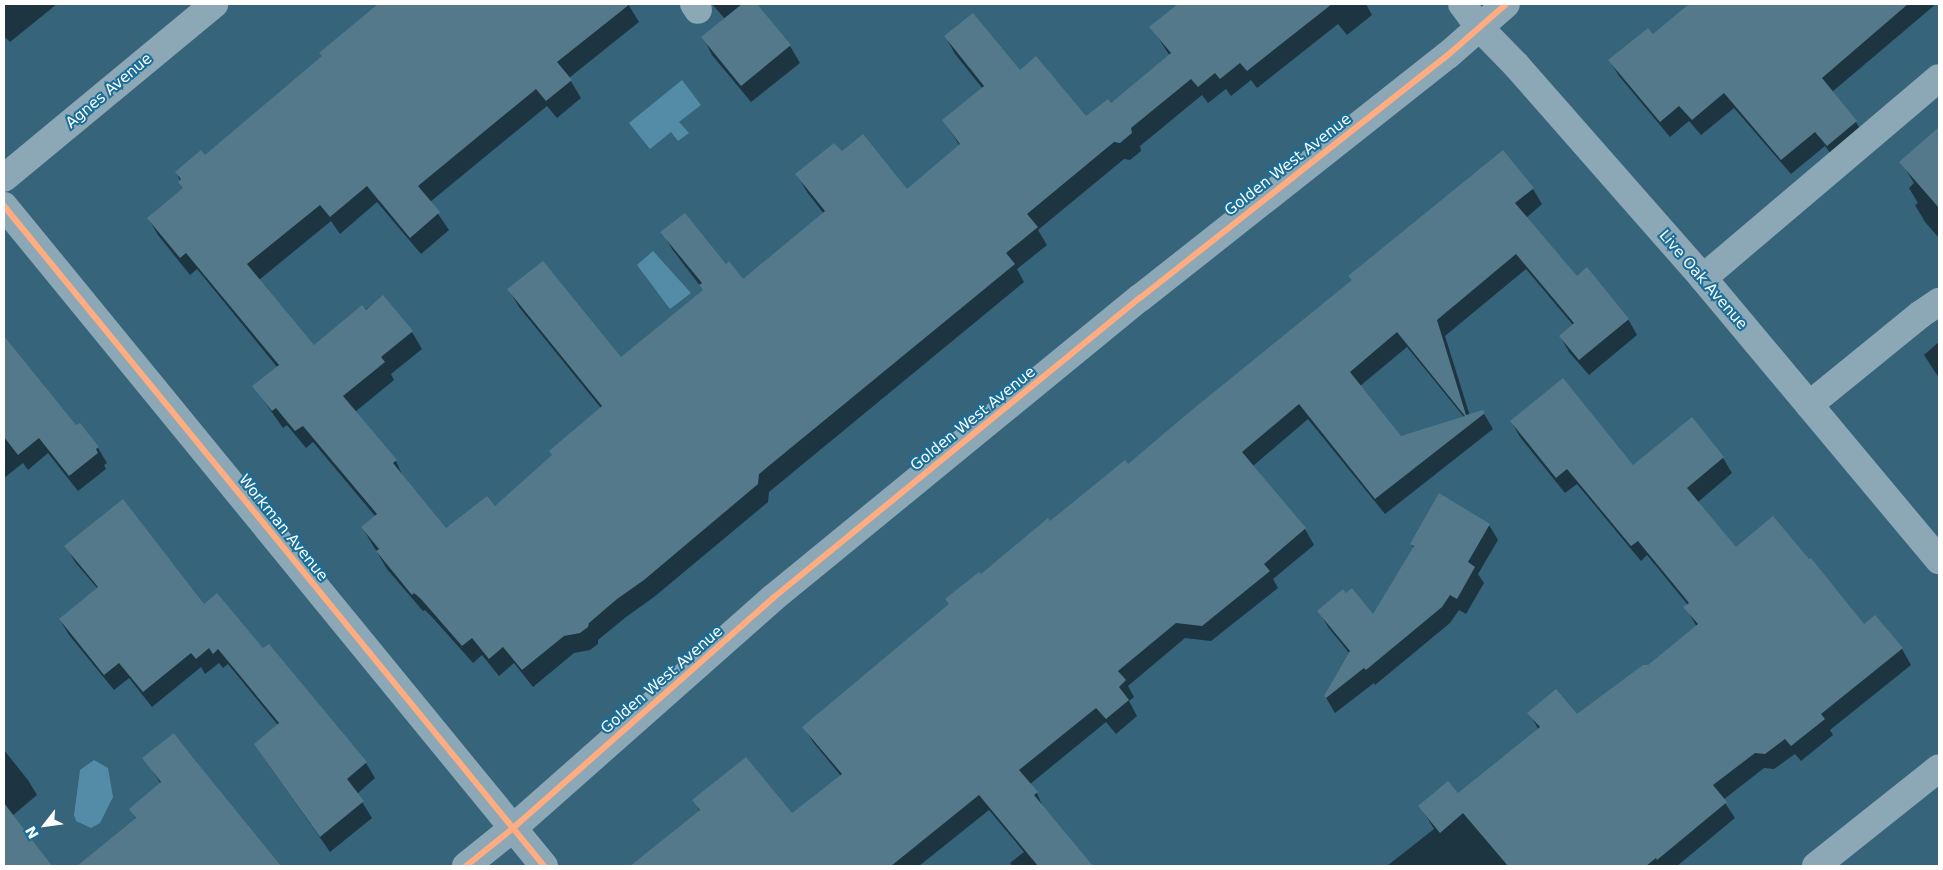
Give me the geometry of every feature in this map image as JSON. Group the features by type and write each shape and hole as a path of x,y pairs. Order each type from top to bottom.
{"street":[{"name":"Agnes Avenue","path":"4,178 214,4"},
{"name":"Live Oak Avenue","path":"1462,4 1480,28 1516,65 1702,278 1939,560"},
{"name":"Golden West Avenue","path":"466,866 512,828 773,598 1140,298 1480,28 1506,4"},
{"path":"1702,278 1939,78"},
{"name":"Workman Avenue","path":"4,206 544,866"},
{"path":"1809,405 1921,314 1939,302"},
{"path":"1816,866 1939,768"}],"water":[{"path":"682,80 701,105 679,122 689,133 678,141 671,132 650,149 629,123"},
{"path":"653,251 691,293 670,309 637,265"},
{"path":"94,760 108,768 113,797 100,823 91,828 76,821 74,815 80,770"}],"building":[{"path":"378,4 630,4 557,62 572,80 546,101 536,89 418,186 440,212 410,238 367,186 330,217 320,205 247,264 314,345 362,305 366,310 383,295 413,331 381,357 385,362 343,396 397,460 393,463 446,528 487,496 495,506 552,455 549,451 602,406 507,289 543,261 621,357 703,290 699,285 702,283 660,232 685,213 726,264 729,261 743,279 825,211 795,174 834,143 842,151 863,134 907,189 960,144 942,120 984,86 944,36 973,13 1020,70 1036,56 1086,116 1108,99 1111,103 1171,53 1149,27 1178,4 1332,4 1247,71 1240,63 1220,79 1215,73 1198,87 1191,79 1131,128 1132,133 1120,143 1114,142 1027,214 1038,227 1006,253 1015,264 759,474 758,484 644,580 617,599 589,623 588,627 580,633 564,636 522,670 503,647 489,659 472,638 462,646 421,599 414,593 412,595 376,551 379,549 361,527 377,514 303,426 295,431 276,408 272,411 252,386 279,365 186,253 180,258 147,218 183,188 178,182 181,179 175,172 201,150 205,155 322,56 319,53"},
{"path":"742,4 757,4 791,45 741,86 701,37"},
{"path":"1689,4 1908,4 1822,78 1857,121 1827,146 1815,132 1781,160 1724,93 1692,120 1679,106 1660,122 1608,60 1648,28 1653,34"},
{"path":"1939,127 1939,208 1899,162"},
{"path":"1503,150 1534,188 1515,203 1577,276 1587,267 1629,319 1579,360 1559,336 1574,323 1516,254 1437,320 1466,415 1483,410 1485,413 1375,499 1299,404 1242,452 1306,528 1264,564 1270,571 1202,626 1176,623 1118,671 1126,680 1119,687 1129,700 1106,719 1096,708 1019,770 1038,792 1034,795 1093,866 1038,866 979,795 891,866 630,866 700,810 692,800 746,757 792,813 842,774 802,727 949,604 945,599 979,572 981,574 1048,518 1050,521 1125,460 1128,464 1352,280 1348,276","holes":["1397,332 1465,416 1401,436 1350,372"]},
{"path":"4,336 76,425 80,423 99,447 96,449 98,453 69,476 39,438 18,455 4,437"},
{"path":"1563,378 1633,465 1692,417 1724,457 1687,488 1736,547 1773,516 1809,559 1811,558 1864,624 1875,615 1903,648 1821,714 1825,719 1791,746 1785,739 1765,754 1755,753 1713,785 1727,802 1657,860 1656,858 1646,866 1508,866 1463,813 1440,833 1418,806 1448,781 1458,793 1540,727 1527,713 1556,689 1577,714 1643,665 1648,665 1698,624 1683,607 1689,603 1638,541 1631,546 1567,469 1556,478 1510,421"},
{"path":"1439,493 1490,524 1468,562 1475,567 1457,599 1450,595 1442,607 1366,670 1364,668 1326,698 1324,696 1350,651 1317,611 1343,589 1346,593 1352,588 1373,614 1414,546 1410,544"},
{"path":"123,499 204,604 217,593 263,648 269,644 367,762 347,779 364,801 320,837 254,744 279,723 218,649 213,654 209,648 196,659 191,653 143,692 119,663 104,675 59,619 98,587 64,546"},
{"path":"174,733 281,866 77,866 136,818 129,809 161,782 142,758"},
{"path":"4,803 52,866 4,866"}],"cycle path":[{"path":"466,866 512,829 773,598 1140,298 1448,55 1506,4"},
{"path":"4,206 544,866"}]}
